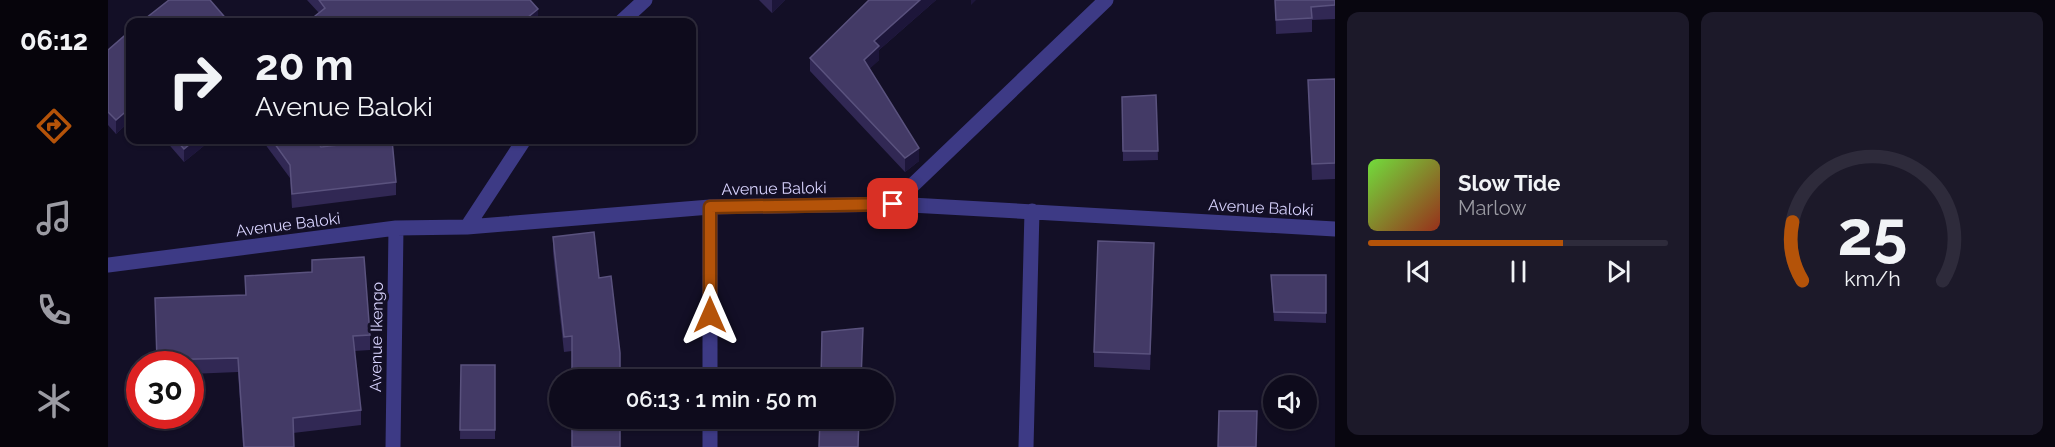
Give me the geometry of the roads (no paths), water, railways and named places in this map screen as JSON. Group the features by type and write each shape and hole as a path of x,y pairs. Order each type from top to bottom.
{"street":[{"path":"625,18 645,0"},
{"path":"893,204 1106,0"},
{"path":"467,227 521,144"},
{"name":"Avenue Baloki","path":"108,265 396,228 467,227 710,207 893,204 1335,229"},
{"path":"710,207 710,369"},
{"path":"1026,447 1032,211"},
{"name":"Avenue Ikengo","path":"393,447 396,228"},
{"path":"710,429 710,447"}]}
